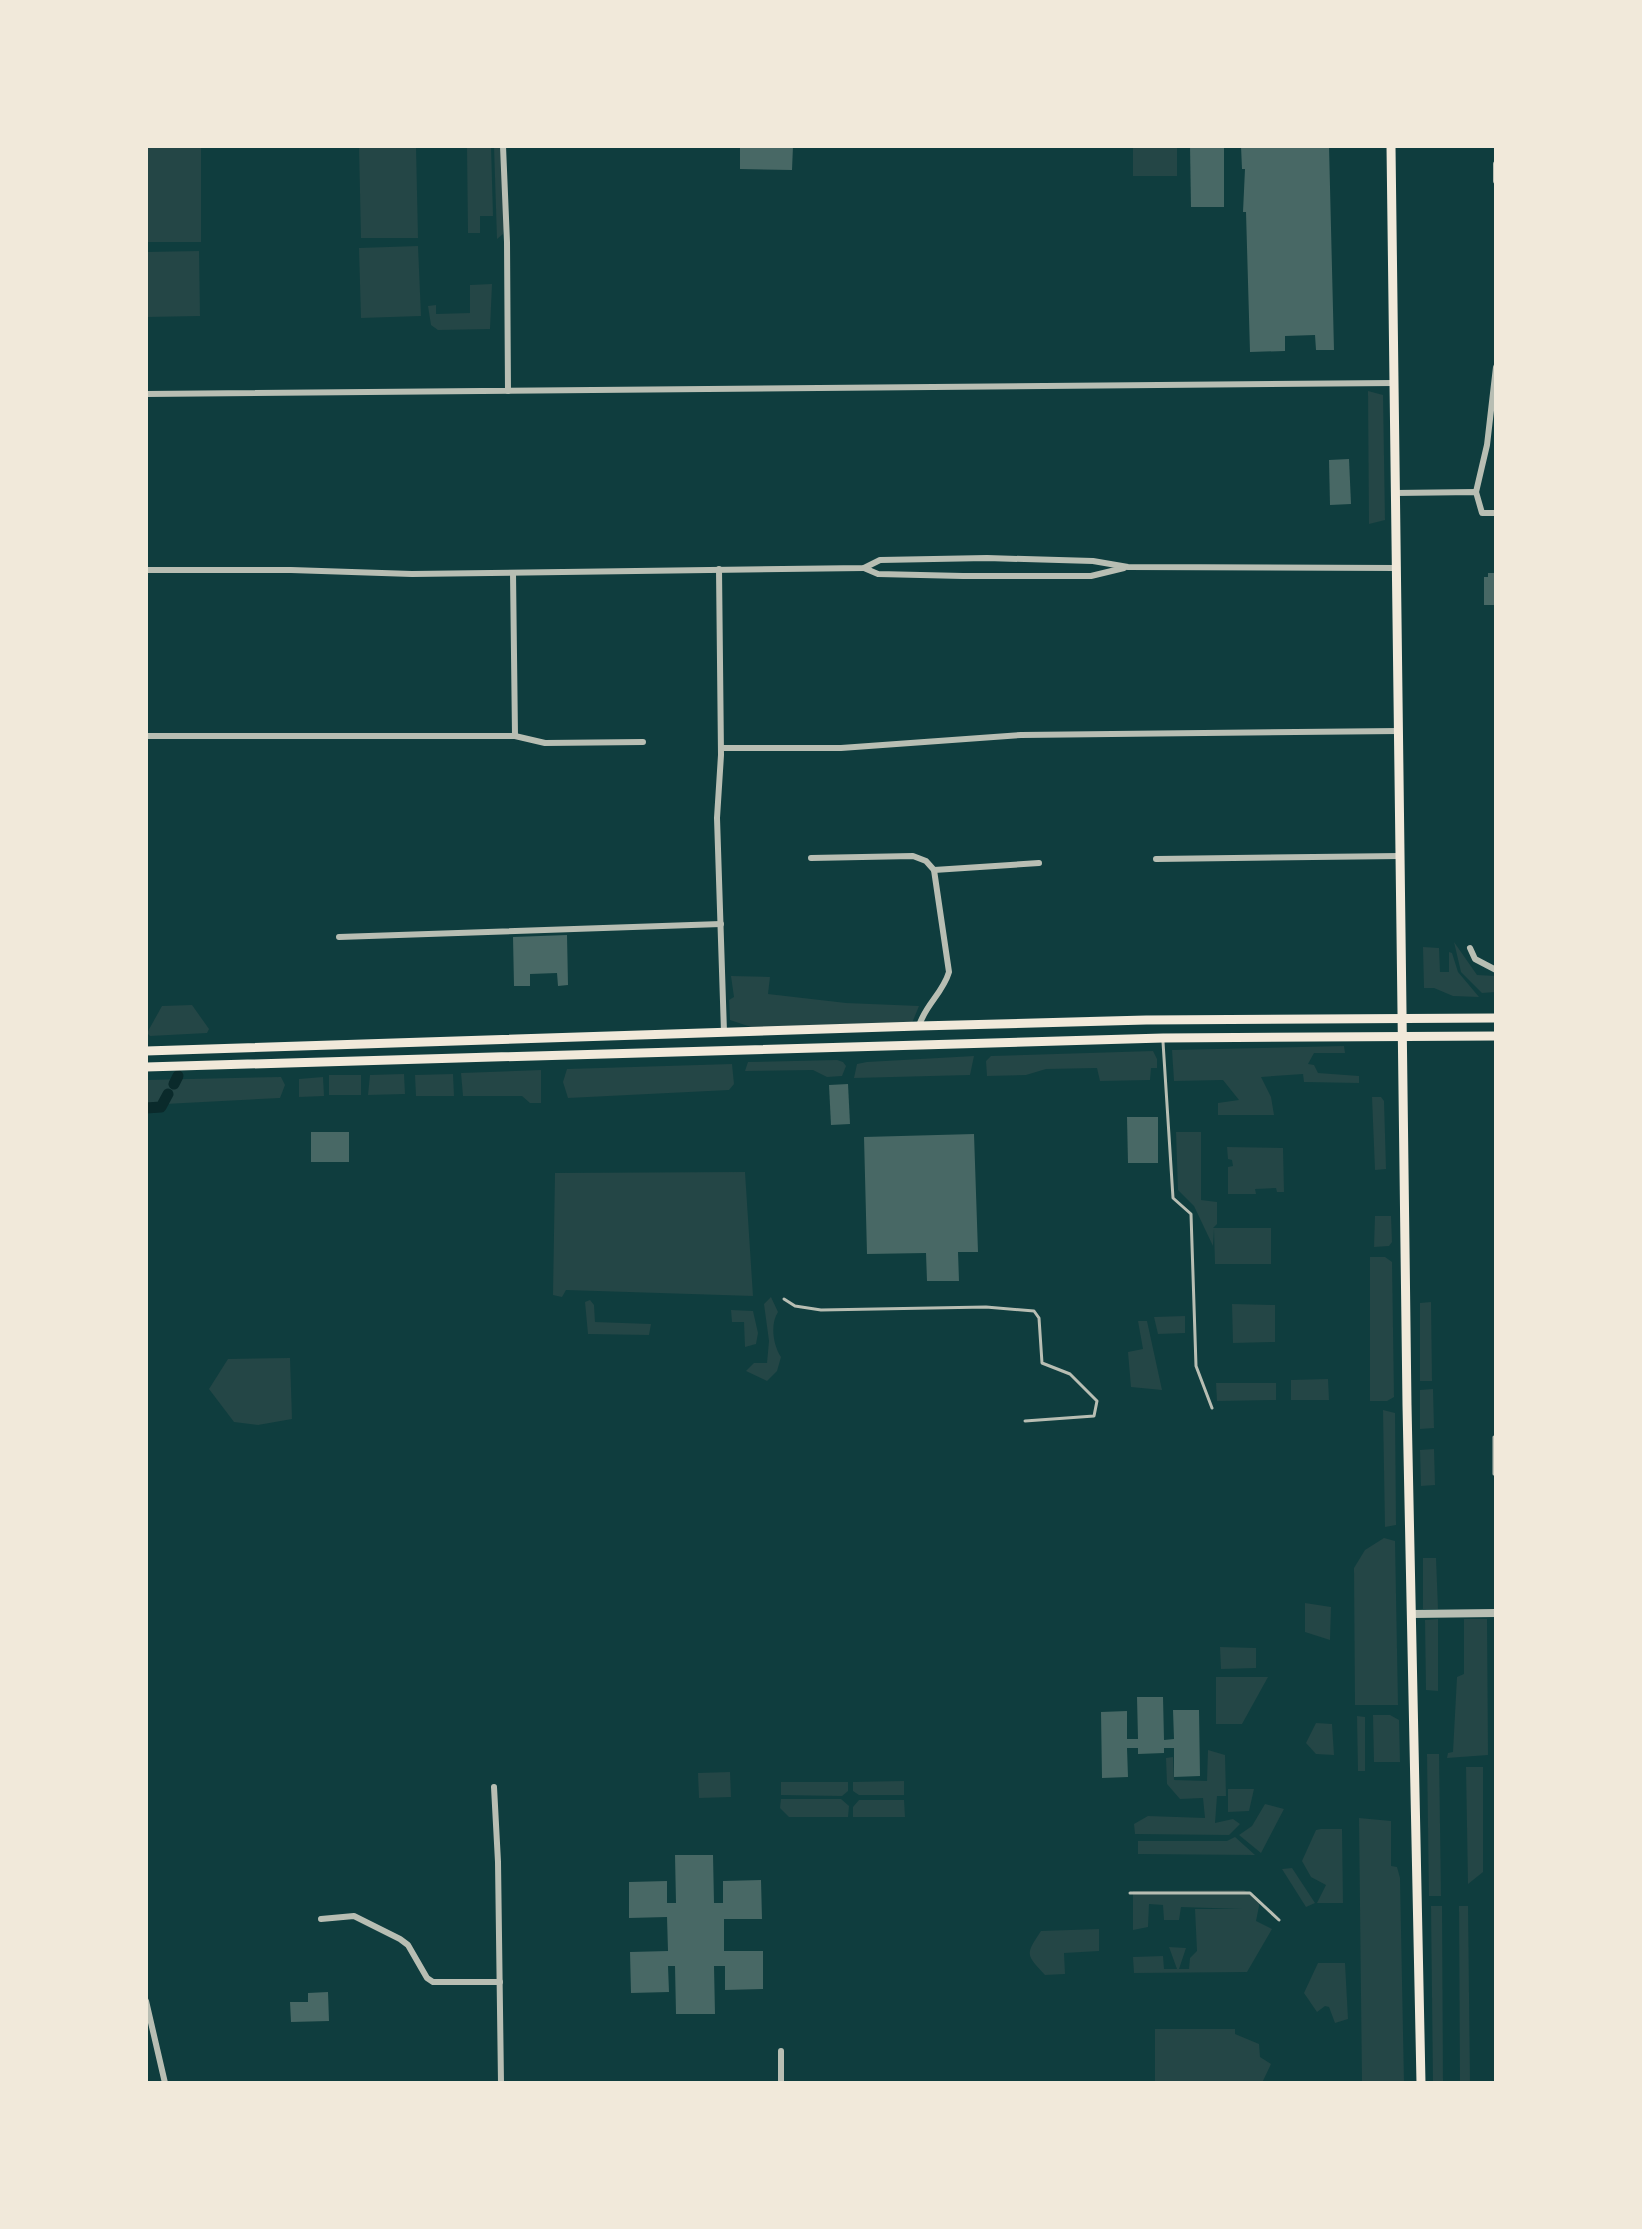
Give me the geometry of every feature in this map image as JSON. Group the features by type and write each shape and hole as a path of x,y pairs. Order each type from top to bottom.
{"main road":[{"path":"1391,146 1402,1035 1421,2083"},
{"path":"146,1051 919,1026 1496,1018"},
{"path":"146,1067 1163,1038 1496,1036"}],"street":[{"path":"503,146 508,391"},
{"path":"1496,164 1496,181"},
{"path":"1496,367 1487,445 1476,492 1482,513 1496,513"},
{"path":"146,394 996,384 1394,383"},
{"path":"1395,493 1476,492"},
{"path":"864,568 880,560 987,558 1093,561 1128,567 1397,568"},
{"path":"146,570 513,573 864,568 878,574 1091,576 1128,567"},
{"path":"719,569 721,748 717,797 724,1032"},
{"path":"513,573 515,736"},
{"path":"721,748 841,748 1021,735 1399,731"},
{"path":"146,736 515,736 545,743 643,742"},
{"path":"811,858 913,856 926,861 934,870 949,972 945,985 923,1013 919,1026"},
{"path":"1156,859 1400,856"},
{"path":"934,870 1039,863"},
{"path":"339,937 721,924"},
{"path":"1470,948 1482,964 1496,970"},
{"path":"1412,1614 1496,1613"},
{"path":"494,1787 501,2083"},
{"path":"321,1919 354,1916 400,1939 408,1945 427,1978 433,1982 500,1982"},
{"path":"146,2001 165,2083"},
{"path":"781,2051 781,2083"}],"lane":[{"path":"1163,1038 1173,1198 1191,1214 1196,1366 1212,1408"},
{"path":"784,1299 795,1306 821,1310 986,1307 1034,1311 1039,1318 1042,1363 1070,1374 1097,1401 1094,1416 1025,1421"},
{"path":"1494,1474 1496,1437"},
{"path":"1130,1893 1250,1893 1279,1920"}],"shaded area":[{"path":"146,146 201,146 201,242 146,242"},
{"path":"359,146 416,146 418,238 361,238"},
{"path":"467,146 491,146 493,216 480,216 480,233 468,233"},
{"path":"494,146 501,146 504,229 497,239"},
{"path":"1133,146 1177,146 1177,176 1133,176"},
{"path":"418,246 421,316 361,318 359,248"},
{"path":"199,251 200,316 147,317 146,252"},
{"path":"492,284 490,329 438,330 431,325 428,306 436,305 436,314 470,313 470,285"},
{"path":"1368,391 1383,395 1385,520 1369,524"},
{"path":"1454,942 1477,975 1496,976 1496,992 1482,993 1461,972"},
{"path":"1423,947 1439,948 1440,972 1449,972 1449,952 1452,953 1458,972 1479,997 1453,996 1434,988 1424,988"},
{"path":"731,976 770,977 768,994 846,1003 919,1006 912,1023 754,1028 730,1020 729,1000 734,997"},
{"path":"192,1005 209,1029 207,1033 150,1036 147,1033 162,1006"},
{"path":"1344,1046 1345,1053 1314,1053 1308,1064 1314,1065 1318,1073 1359,1076 1359,1083 1304,1082 1303,1074 1261,1077 1271,1097 1274,1115 1218,1115 1218,1103 1239,1100 1223,1080 1174,1081 1172,1050"},
{"path":"1153,1051 1157,1068 1151,1068 1150,1080 1100,1081 1097,1068 1046,1069 1026,1075 987,1076 986,1061 991,1056"},
{"path":"974,1056 970,1075 854,1078 857,1064 867,1062"},
{"path":"837,1060 846,1066 842,1076 827,1077 813,1070 745,1071 748,1062"},
{"path":"732,1064 734,1084 729,1090 568,1098 563,1082 567,1069"},
{"path":"541,1070 541,1103 530,1103 522,1096 463,1096 461,1073"},
{"path":"404,1074 405,1094 368,1095 370,1075"},
{"path":"453,1074 454,1096 416,1096 415,1075"},
{"path":"329,1075 361,1075 361,1095 329,1095"},
{"path":"281,1077 285,1085 280,1098 146,1105 146,1080"},
{"path":"323,1077 324,1096 299,1097 299,1079"},
{"path":"1372,1097 1381,1097 1384,1101 1386,1169 1375,1170"},
{"path":"1176,1132 1201,1132 1201,1200 1217,1202 1217,1224 1213,1228 1271,1228 1271,1264 1215,1264 1214,1229 1213,1246 1194,1206 1178,1190"},
{"path":"1227,1147 1283,1148 1284,1192 1277,1192 1276,1188 1255,1189 1256,1194 1228,1194 1228,1167 1233,1166 1232,1160 1228,1159"},
{"path":"745,1172 753,1296 566,1290 562,1297 553,1295 555,1173"},
{"path":"1375,1216 1391,1216 1392,1242 1389,1246 1374,1247"},
{"path":"1370,1257 1385,1257 1392,1262 1394,1397 1387,1401 1370,1401"},
{"path":"771,1297 778,1312 774,1334 781,1357 777,1371 767,1381 746,1371 754,1363 767,1363 769,1341 764,1304"},
{"path":"590,1300 594,1305 595,1322 651,1324 649,1335 588,1334 585,1302"},
{"path":"1431,1302 1432,1381 1420,1381 1420,1303"},
{"path":"1232,1304 1275,1305 1275,1342 1233,1343"},
{"path":"731,1310 753,1311 758,1333 756,1344 745,1347 744,1322 732,1322"},
{"path":"1185,1316 1185,1333 1158,1334 1154,1317"},
{"path":"1138,1321 1147,1321 1162,1390 1131,1387 1128,1352 1143,1349"},
{"path":"290,1358 292,1419 258,1425 234,1422 209,1389 228,1359"},
{"path":"1328,1379 1329,1400 1291,1400 1291,1380"},
{"path":"1216,1383 1276,1383 1276,1400 1217,1401"},
{"path":"1433,1389 1434,1428 1420,1429 1420,1390"},
{"path":"1383,1410 1395,1413 1396,1525 1385,1527"},
{"path":"1434,1449 1435,1485 1421,1486 1420,1450"},
{"path":"1384,1538 1395,1541 1398,1705 1355,1705 1354,1568 1365,1550"},
{"path":"1423,1558 1436,1558 1438,1609 1423,1609"},
{"path":"1305,1603 1331,1607 1330,1640 1305,1632"},
{"path":"1438,1619 1438,1691 1426,1690 1425,1620"},
{"path":"1464,1619 1487,1619 1488,1755 1447,1758 1448,1753 1453,1752 1457,1677 1464,1674"},
{"path":"1220,1647 1256,1648 1256,1668 1221,1669"},
{"path":"1216,1677 1268,1677 1242,1724 1216,1724"},
{"path":"1373,1715 1390,1715 1399,1720 1400,1762 1374,1762"},
{"path":"1357,1716 1365,1717 1365,1771 1358,1771"},
{"path":"1316,1723 1332,1724 1334,1755 1316,1754 1306,1743"},
{"path":"1208,1750 1225,1755 1226,1796 1217,1796 1215,1823 1233,1819 1240,1824 1229,1835 1135,1834 1134,1824 1148,1816 1205,1818 1203,1798 1180,1799 1167,1784 1166,1758 1173,1757 1174,1780 1207,1781"},
{"path":"1427,1754 1439,1754 1441,1896 1429,1896"},
{"path":"1466,1767 1483,1767 1483,1872 1468,1884"},
{"path":"730,1772 731,1797 699,1798 698,1773"},
{"path":"904,1781 904,1795 859,1795 853,1791 853,1782"},
{"path":"781,1782 848,1782 848,1791 842,1796 781,1795"},
{"path":"1228,1789 1254,1789 1249,1811 1228,1812"},
{"path":"781,1799 841,1799 849,1806 848,1817 789,1817 780,1808"},
{"path":"859,1800 904,1800 905,1817 853,1817 853,1807"},
{"path":"1265,1804 1284,1809 1261,1853 1239,1835 1252,1826"},
{"path":"1359,1818 1391,1821 1391,1866 1397,1867 1400,1878 1404,2083 1362,2083"},
{"path":"1342,1829 1343,1903 1317,1903 1326,1885 1311,1877 1302,1861 1316,1830"},
{"path":"1235,1837 1255,1855 1138,1854 1138,1841 1227,1841"},
{"path":"1292,1868 1315,1903 1306,1907 1282,1869"},
{"path":"1244,1890 1260,1901 1256,1921 1272,1929 1247,1972 1134,1973 1133,1957 1163,1956 1164,1969 1177,1969 1169,1947 1186,1948 1179,1969 1189,1969 1190,1958 1197,1951 1195,1909 1242,1909 1181,1907 1179,1920 1164,1920 1163,1905 1149,1904 1148,1927 1133,1930 1133,1891"},
{"path":"1431,1906 1442,1906 1443,2083 1433,2083"},
{"path":"1459,1906 1468,1906 1470,2083 1460,2083"},
{"path":"1099,1929 1099,1951 1064,1953 1065,1974 1045,1975 1031,1958 1030,1950 1041,1931"},
{"path":"1318,1963 1345,1963 1348,2019 1335,2023 1329,2007 1325,2006 1317,2012 1304,1993"},
{"path":"1155,2029 1235,2029 1235,2034 1259,2044 1260,2057 1271,2064 1262,2083 1155,2083"}],"building":[{"path":"740,146 793,146 792,170 740,169"},
{"path":"1190,146 1224,146 1224,207 1191,207"},
{"path":"1241,146 1329,146 1334,350 1316,350 1315,335 1285,336 1285,351 1250,352 1246,212 1243,212 1245,169 1242,169"},
{"path":"1349,459 1351,504 1330,505 1329,460"},
{"path":"1488,573 1496,573 1496,605 1484,605 1484,577 1488,577"},
{"path":"567,935 568,985 558,986 557,973 530,974 530,986 514,986 513,937"},
{"path":"848,1084 850,1124 831,1125 829,1085"},
{"path":"1127,1117 1158,1117 1158,1163 1128,1163"},
{"path":"311,1132 349,1132 349,1162 311,1162"},
{"path":"974,1134 978,1252 958,1252 959,1281 927,1281 926,1253 867,1254 864,1137"},
{"path":"1137,1697 1163,1697 1164,1740 1174,1739 1173,1710 1199,1710 1200,1776 1174,1777 1174,1748 1164,1748 1164,1753 1138,1754 1138,1748 1127,1748 1128,1777 1102,1778 1101,1712 1127,1711 1127,1739 1138,1739"},
{"path":"675,1855 713,1855 714,1903 723,1903 723,1881 761,1880 762,1919 724,1919 724,1951 763,1951 763,1989 725,1990 725,1966 714,1966 715,2014 676,2014 675,1966 668,1966 669,1992 631,1993 630,1952 668,1951 667,1917 629,1918 629,1882 667,1881 667,1903 676,1903"},
{"path":"328,1992 329,2021 291,2022 290,2002 308,2002 308,1993"}],"waterway":[{"path":"174,1084 178,1076"},
{"path":"146,1108 161,1107 168,1094"}]}
